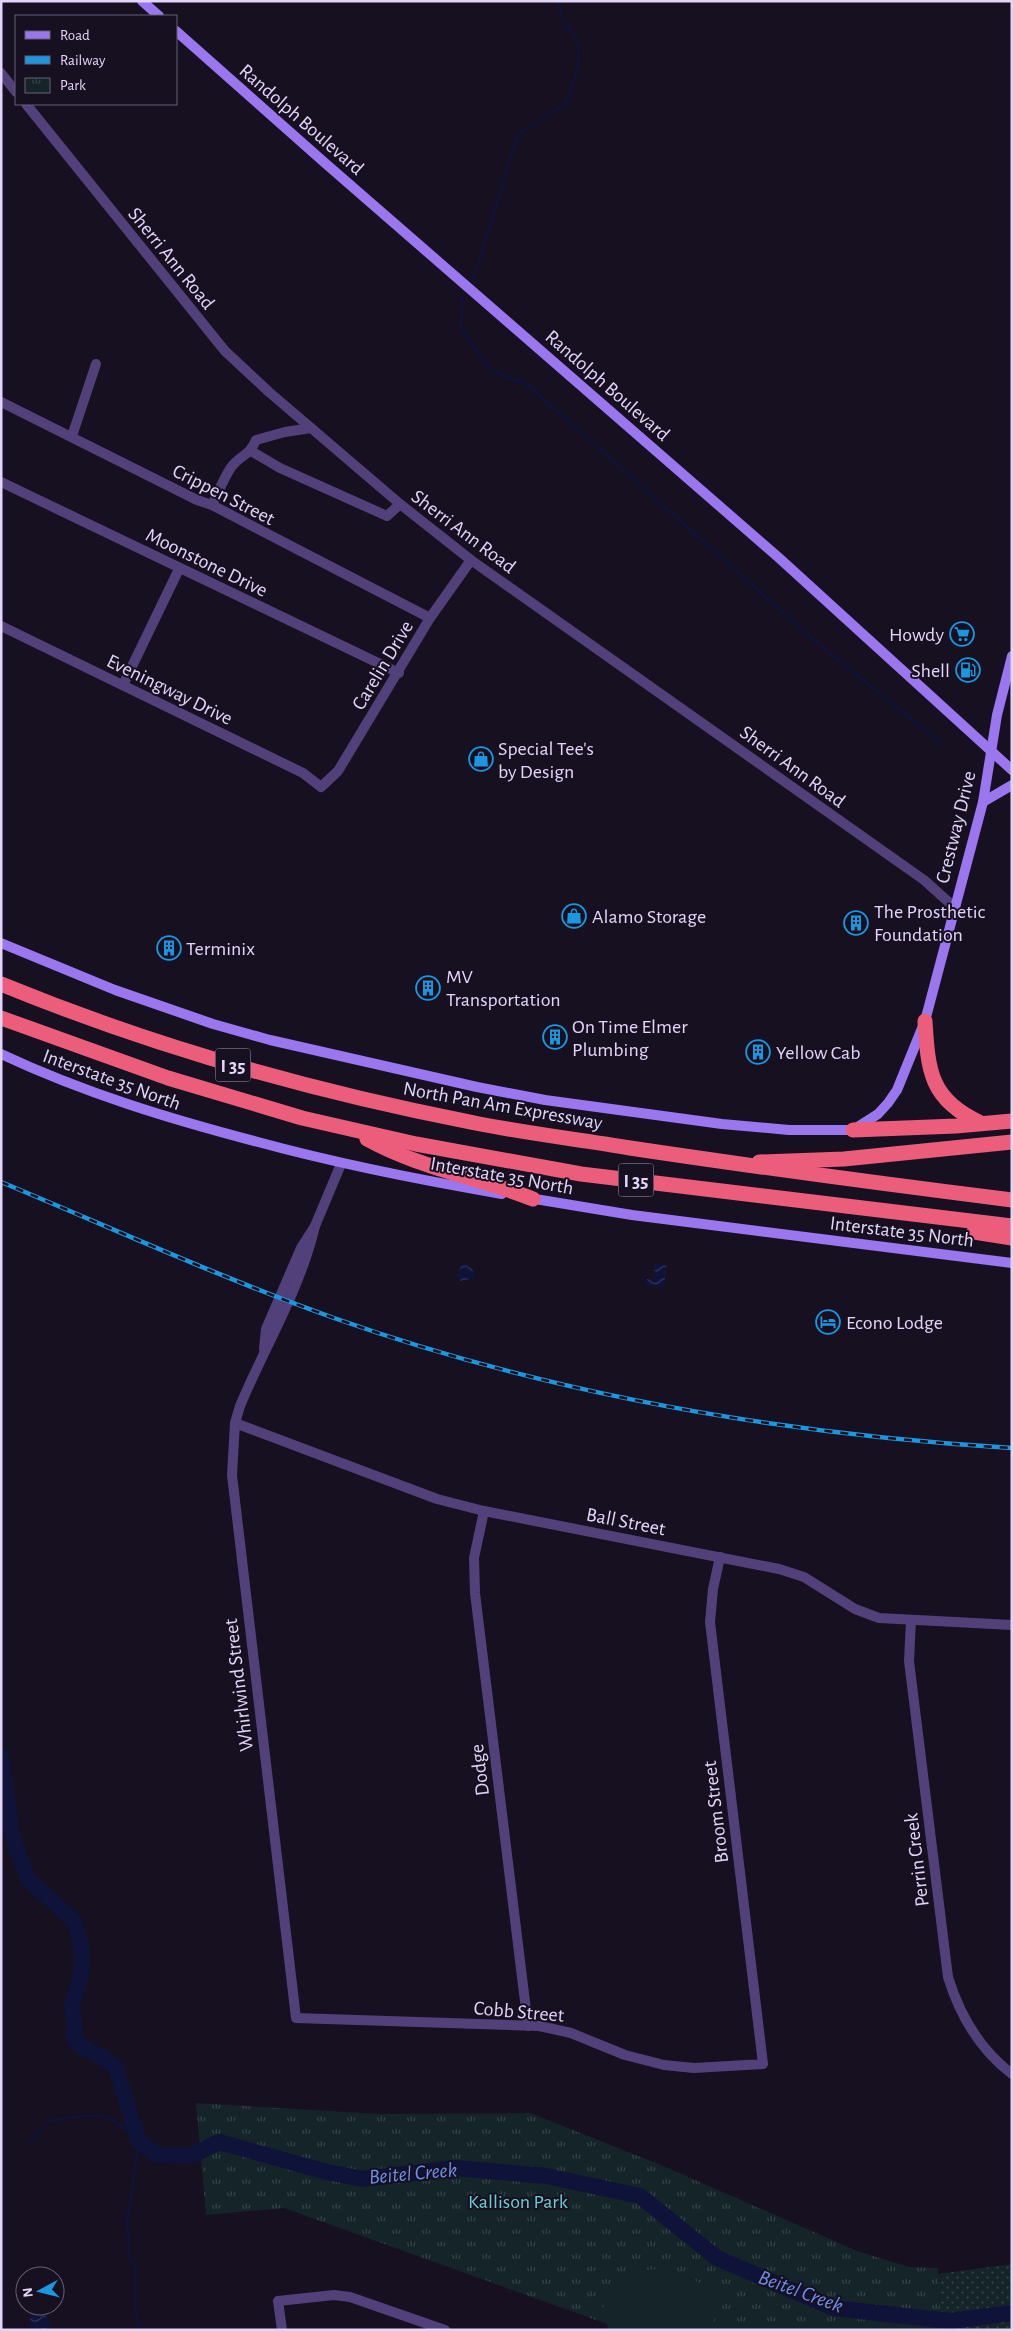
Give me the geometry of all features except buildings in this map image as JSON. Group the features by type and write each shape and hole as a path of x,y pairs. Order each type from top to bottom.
{"highway":[{"name":"North Pan Am Expressway","path":"1,984 52,1005 244,1068 350,1096 472,1123 738,1164 1012,1200"},
{"name":"I 35","path":"1,1018 168,1078 302,1118 453,1152 581,1174 1012,1226"},
{"path":"924,1020 928,1062 934,1083 952,1107 982,1124"},
{"path":"853,1130 1012,1122"},
{"path":"350,1130 394,1154 450,1173 500,1186 533,1199"},
{"path":"738,1164 775,1160 854,1158 1012,1142"},
{"path":"810,1201 1012,1238"}],"main road":[{"path":"142,1 158,15"},
{"name":"Randolph Boulevard","path":"178,34 325,164 778,557 1012,770"},
{"name":"Crestway Drive","path":"853,1130 878,1114 888,1103 902,1077 924,1020 953,906 983,802 990,752 1012,656"},
{"path":"983,802 1012,785"},
{"path":"1,943 115,990 213,1024 270,1040 477,1087 545,1100 722,1124 788,1130 853,1130"},
{"name":"Interstate 35 North","path":"1,1054 44,1074 144,1110 341,1164 447,1185 632,1215 1012,1263"}],"street":[{"path":"1,73 15,91"},
{"name":"Sherri Ann Road","path":"27,105 225,352 311,428 400,504 471,560 924,880 953,906"},
{"path":"72,436 96,364"},
{"name":"Crippen Street","path":"1,402 16,412 72,436 197,500 212,505 430,618"},
{"path":"212,505 230,469 237,460 252,450 256,440 311,428"},
{"path":"252,450 280,468 388,516 400,504"},
{"name":"Moonstone Drive","path":"1,482 399,673"},
{"name":"Carelin Drive","path":"321,787 338,771 399,673 430,618 471,560"},
{"path":"123,685 179,569"},
{"name":"Eveningway Drive","path":"1,626 303,773 321,787"},
{"name":"Whirlwind Street","path":"296,2018 234,1507 232,1476 235,1424 240,1406 263,1353 275,1334 309,1253 315,1226 341,1164"},
{"name":"Ball Street","path":"235,1424 437,1499 484,1511 779,1569 804,1577 842,1602 879,1618 1012,1625"},
{"name":"Dodge","path":"484,1511 474,1558 475,1594 528,2026"},
{"name":"Broom Street","path":"720,1557 713,1589 710,1622 763,2064"},
{"name":"Perrin Creek","path":"911,1620 909,1661 948,1977 968,2026 989,2054 1012,2074"},
{"name":"Cobb Street","path":"296,2018 539,2026 571,2033 625,2055 664,2065 694,2068 763,2064"},
{"path":"282,2330 278,2301 334,2295 350,2296 422,2326 445,2330"}],"green space":[{"name":"Kallison Park","path":"196,2103 379,2114 530,2113 661,2165 857,2251 909,2267 938,2268 941,2330 608,2330 607,2324 284,2208 206,2215"},
{"path":"1012,2264 1012,2330 941,2330 938,2274"},
{"path":"657,2269 679,2273 728,2296 708,2330 624,2330 598,2317 616,2283 639,2271"}],"water":[{"path":"463,1263 468,1264 474,1272 475,1278 461,1281 458,1279 457,1275"},
{"path":"655,1264 667,1265 664,1287 645,1285 647,1279 655,1278 656,1272 653,1270"},
{"path":"30,2316 46,2316 52,2330 31,2330"}],"waterway":[{"path":"473,281 518,134 567,103 575,78 579,52 574,35 562,18 559,1"},
{"path":"462,297 461,329 491,370 529,386 815,641 941,743"},
{"name":"Beitel Creek","path":"1,1755 12,1836 28,1879 74,1921 82,1950 81,1975 72,2006 75,2027 74,2039 78,2044 111,2063 116,2068 139,2142 158,2155 190,2156 219,2142 327,2172 363,2179 456,2168 546,2176 640,2196 717,2258 833,2308 950,2321 1012,2313"},
{"path":"30,2142 48,2121 78,2116 102,2116 108,2118 125,2129 139,2142 127,2223 128,2255 135,2267 135,2304 139,2330"}],"railway":[{"path":"1,1182 208,1270 292,1303 416,1345 500,1369 669,1407 754,1421 840,1433 1012,1448"}],"place":[{"name":"Howdy","path":"962,634"},
{"name":"Shell","path":"968,670"},
{"name":"Special Tee's by Design","path":"481,759"},
{"name":"Alamo Storage","path":"574,916"},
{"name":"The Prosthetic Foundation","path":"856,923"},
{"name":"Terminix","path":"169,948"},
{"name":"MV Transportation","path":"428,988"},
{"name":"On Time Elmer Plumbing","path":"555,1037"},
{"name":"Yellow Cab","path":"758,1052"},
{"name":"Econo Lodge","path":"828,1322"}]}
